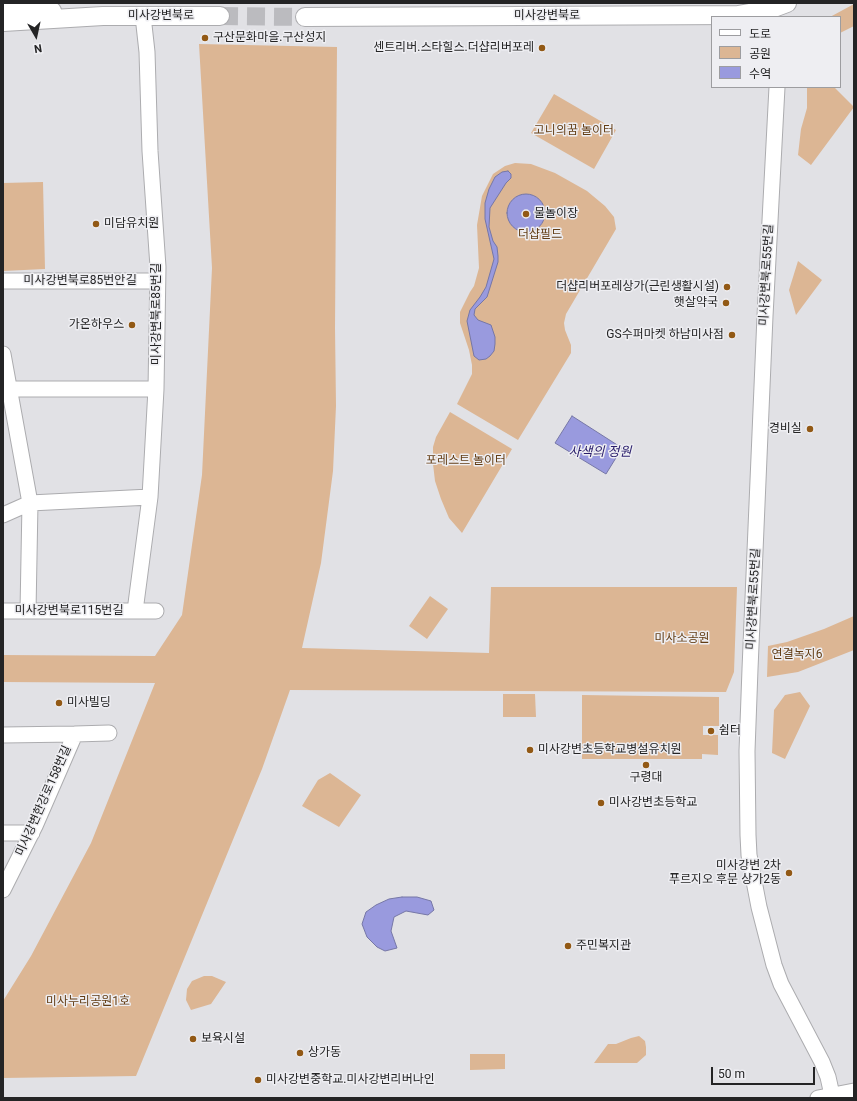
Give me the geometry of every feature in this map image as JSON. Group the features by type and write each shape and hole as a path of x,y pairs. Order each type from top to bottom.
{"main road":[{"path":"3,5 102,16"},
{"name":"미사강변북로","path":"305,17 738,15 777,10"},
{"path":"3,16 44,20"},
{"path":"3,22 102,16"},
{"name":"미사강변북로","path":"102,16 220,16"}],"street":[{"name":"미사강변북로85번길","path":"136,611 150,497 156,389 158,281 150,151 147,52 143,16"},
{"name":"미사강변북로55번길","path":"777,88 765,316 747,750 747,825 749,855 760,911 774,965 781,984 822,1062 828,1077 825,1097"},
{"name":"미사강변북로85번안길","path":"3,281 158,281"},
{"path":"3,354 6,391 30,503 28,611"},
{"path":"6,391 156,389"},
{"path":"3,515 30,503 150,497"},
{"name":"미사강변북로115번길","path":"3,611 156,611"},
{"path":"75,734 109,733"},
{"name":"미사강변한강로158번길","path":"3,735 75,734 32,833 3,890"},
{"path":"3,833 32,833"},
{"path":"825,1097 854,1091"}],"green space":[{"path":"854,4 854,26 841,32 841,16 832,16"},
{"name":"미사누리공원1호","path":"199,44 337,47 335,328 336,406 333,471 321,563 302,648 489,653 491,587 737,587 734,672 726,692 290,690 262,769 136,1076 3,1078 3,1001 31,956 91,843 155,683 3,682 3,655 155,656 182,615 202,475 212,268"},
{"path":"807,88 835,88 854,107 811,165 798,155 801,129 807,108"},
{"name":"고니의꿈 놀이터","path":"554,94 616,130 594,169 531,133"},
{"name":"더샵필드","path":"515,163 531,164 555,173 587,191 605,206 614,217 616,229 566,314 564,323 571,345 571,353 518,440 457,404 472,374 469,350 460,323 460,312 474,286 479,268 477,225 482,196 493,174 505,166"},
{"path":"43,182 45,269 3,271 3,183"},
{"path":"798,261 822,280 796,315 789,290"},
{"name":"포레스트 놀이터","path":"450,412 512,449 462,533 449,518 441,499 435,481 433,464 433,447 436,437"},
{"path":"430,596 448,609 427,639 409,626"},
{"name":"연결녹지6","path":"854,616 854,650 798,672 767,677 768,646 787,642 824,629"},
{"path":"800,692 810,706 785,759 772,753 774,710 785,695"},
{"path":"503,694 535,694 536,717 503,717"},
{"path":"582,695 719,697 719,726 703,726 703,735 718,735 718,755 702,754 702,759 582,759"},
{"path":"330,773 361,795 339,827 302,806 318,780"},
{"path":"204,976 212,976 226,982 211,1004 191,1010 186,1000 187,989 192,981"},
{"path":"639,1036 645,1041 646,1055 637,1063 594,1063 608,1044 616,1044"},
{"path":"470,1054 505,1054 505,1069 470,1070"}],"water":[{"path":"508,171 511,174 511,178 506,183 490,208 489,227 493,241 497,247 498,262 487,297 475,309 474,315 478,320 491,325 495,337 494,351 486,359 479,360 474,356 467,321 470,310 486,287 494,259 485,219 485,203 489,189 495,177 502,172"},
{"name":"물놀이장","path":"526,194 536,197 542,203 545,213 542,223 536,229 526,232 516,229 510,223 507,213 510,203 516,197"},
{"name":"사색의 정원","path":"572,416 622,448 606,474 555,443"},
{"path":"417,897 431,901 434,910 428,915 406,911 394,917 391,931 397,948 385,951 377,947 367,937 362,924 366,912 376,905 389,899"}],"tunnel":[{"path":"220,16 305,17"}],"place":[{"name":"구산문화마을.구산성지","path":"205,38"},
{"name":"센트리버.스타힐스.더샵리버포레","path":"542,48"},
{"name":"물놀이장","path":"526,214"},
{"name":"미담유치원","path":"96,224"},
{"name":"더샵리버포레상가(근린생활시설)","path":"727,287"},
{"name":"햇살약국","path":"726,303"},
{"name":"가온하우스","path":"132,325"},
{"name":"GS수퍼마켓 하남미사점","path":"732,335"},
{"name":"경비실","path":"810,429"},
{"name":"미사빌딩","path":"59,703"},
{"name":"쉼터","path":"711,731"},
{"name":"미사강변초등학교병설유치원","path":"530,750"},
{"name":"구령대","path":"646,765"},
{"name":"미사강변초등학교","path":"601,803"},
{"name":"미사강변 2차 푸르지오 후문 상가2동","path":"789,873"},
{"name":"주민복지관","path":"568,946"},
{"name":"보육시설","path":"193,1039"},
{"name":"상가동","path":"300,1053"},
{"name":"미사강변중학교.미사강변리버나인","path":"258,1080"}],"park label":[{"name":"미사소공원","path":"682,639"}]}
